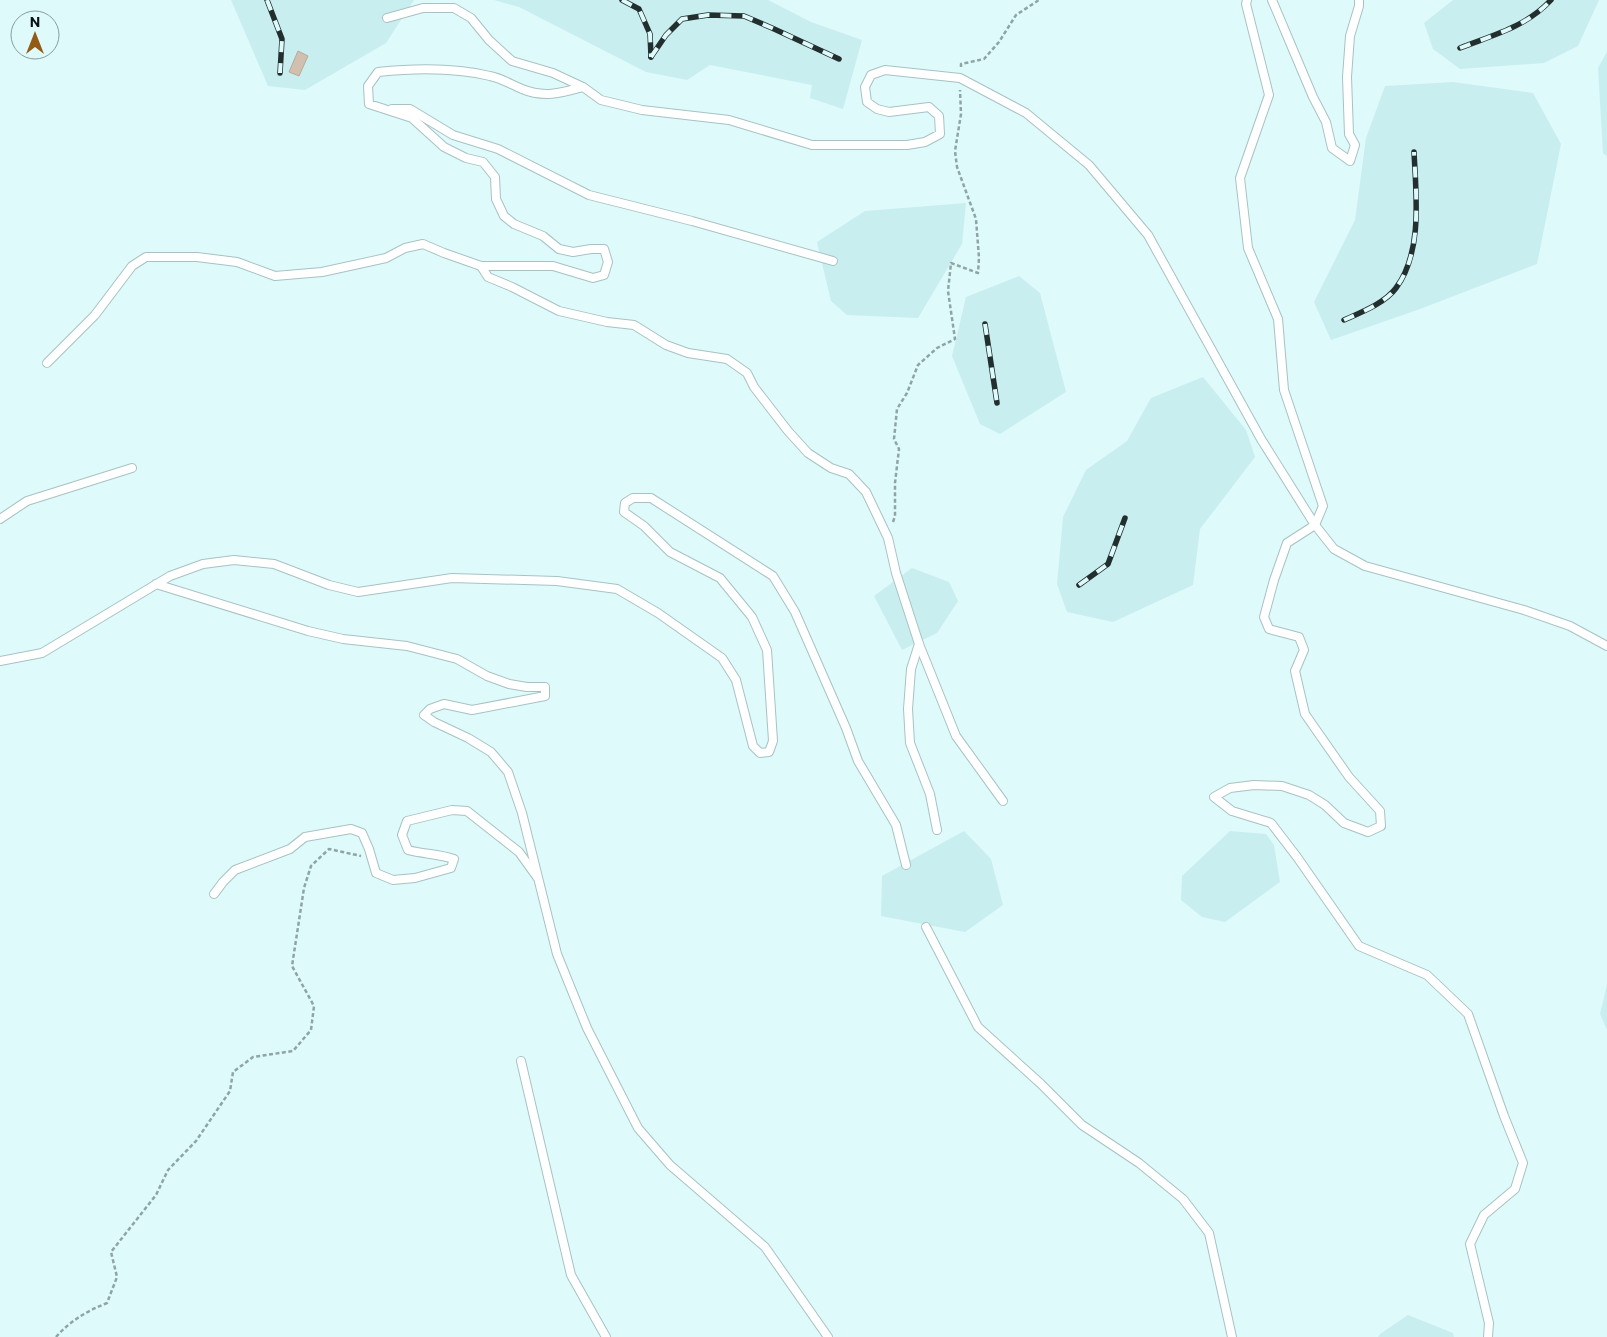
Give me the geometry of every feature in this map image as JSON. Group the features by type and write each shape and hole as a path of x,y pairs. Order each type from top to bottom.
{"lane":[{"path":"1272,0 1313,97 1326,122 1332,148 1350,161 1354,145 1349,134 1347,77 1350,36 1360,6 1360,0"},
{"path":"1245,1 1269,95 1240,178 1248,248 1278,319 1284,390 1323,506 1315,525 1287,543 1264,617 1269,629 1299,637 1304,650 1296,671 1305,714 1349,778 1380,812 1381,826 1368,832 1344,823 1325,805 1309,795 1282,786 1254,784 1230,788 1214,797 1232,812 1271,823 1359,946 1427,975 1468,1014 1504,1116 1524,1163 1515,1189 1484,1214 1470,1244 1489,1323 1488,1337"},
{"path":"387,18 423,8 454,8 471,18 489,40 512,61 554,73 583,87 601,100 642,110 729,120 812,145 907,145 925,142 940,134 939,116 929,107 889,112 878,109 867,102 865,87 870,75 885,70 960,78 1026,114 1089,165 1148,235 1261,439 1315,525 1334,549 1366,566 1524,610 1570,626 1607,646"},
{"path":"47,363 95,315 132,266 146,256 197,256 237,262 275,276 322,272 386,258 405,248 423,244 444,254 481,266 552,266 593,278 604,274 608,262 604,250 591,248 573,252 560,250 543,236 514,224 504,216 496,199 495,177 483,162 466,158 444,147 412,118 369,104 368,86 378,72 410,69 453,69 492,76 526,90 550,95 583,87"},
{"path":"385,109 410,109 453,135 498,149 590,195 692,221 833,261"},
{"path":"481,266 488,277 512,286 559,311 607,322 634,325 666,345 688,353 727,359 747,373 754,387 788,431 808,453 831,468 849,474 866,492 888,538 896,572 919,644 956,736 1004,801"},
{"path":"0,519 27,501 132,468"},
{"path":"0,661 42,653 170,576 203,564 234,560 274,564 330,586 358,592 452,578 558,580 617,589 658,613 722,658 736,680 753,746 760,753 769,752 773,741 767,650 756,625 752,617 720,578 670,552 644,526 624,512 625,503 633,498 651,498 772,576 795,612 846,728 858,761 896,825 906,865"},
{"path":"156,584 308,631 343,639 407,646 457,659 487,676 509,684 545,687 545,696 472,710 444,704 430,709 424,715 491,752 508,772 522,813 558,954 587,1028 638,1128 670,1165 765,1247 828,1337"},
{"path":"919,644 911,669 908,709 910,743 930,794 937,830"},
{"path":"214,894 222,882 235,870 290,849 305,837 351,829 362,833 376,873 393,880 415,878 450,868 454,859 444,855 424,854 408,850 402,835 407,821 452,810 467,811 519,852 539,881"},
{"path":"926,927 978,1027 1041,1084 1082,1125 1139,1163 1183,1198 1209,1232 1232,1337"},
{"path":"521,1061 571,1276 606,1337"}],"path":[{"path":"888,538 895,516 895,484 899,450 894,439 897,409 907,393 918,365 937,348 955,339 948,291 951,263 978,273 980,258 976,219 957,167 955,150 961,114 961,64 984,59 999,42 1016,15 1039,0"},
{"path":"56,1337 64,1327 83,1314 107,1303 117,1277 111,1252 156,1195 168,1170 196,1141 230,1091 234,1072 253,1057 293,1051 311,1030 314,1006 292,966 304,888 311,866 330,849 372,859"}],"shaded area":[{"path":"231,0 414,0 386,43 305,90 268,86"},
{"path":"494,0 768,0 811,22 862,40 843,109 810,98 812,85 710,65 687,80 646,72 519,7"},
{"path":"1453,0 1599,0 1578,46 1544,63 1460,69 1433,49 1424,23"},
{"path":"1607,52 1607,156 1603,153 1598,68"},
{"path":"1453,82 1533,93 1561,144 1537,264 1420,309 1331,340 1314,302 1355,220 1366,138 1385,86"},
{"path":"966,203 962,244 918,318 847,315 831,301 817,242 865,211"},
{"path":"1019,276 1040,293 1066,392 1000,434 980,424 952,356 966,297"},
{"path":"1203,377 1246,430 1255,457 1200,529 1193,585 1113,622 1067,612 1057,584 1063,517 1086,470 1127,441 1151,398"},
{"path":"912,568 949,582 958,601 937,633 902,650 874,596"},
{"path":"964,831 991,859 1003,905 965,932 881,916 882,876"},
{"path":"1230,831 1266,834 1274,845 1280,882 1225,922 1202,917 1181,900 1182,876"},
{"path":"1607,985 1607,1030 1600,1014"},
{"path":"1408,1315 1453,1333 1454,1337 1378,1337"}],"building":[{"path":"298,51 308,56 299,76 289,72"}],"railway":[{"path":"267,0 282,39 280,73"},
{"path":"622,0 639,9 650,34 651,57"},
{"path":"1460,48 1520,24 1551,0"},
{"path":"651,57 666,35 682,19 708,15 744,16 839,59"},
{"path":"1344,320 1373,307 1386,298 1396,288 1405,274 1414,240 1416,222 1414,152"},
{"path":"985,324 997,403"},
{"path":"1079,585 1108,564 1125,518"}]}
